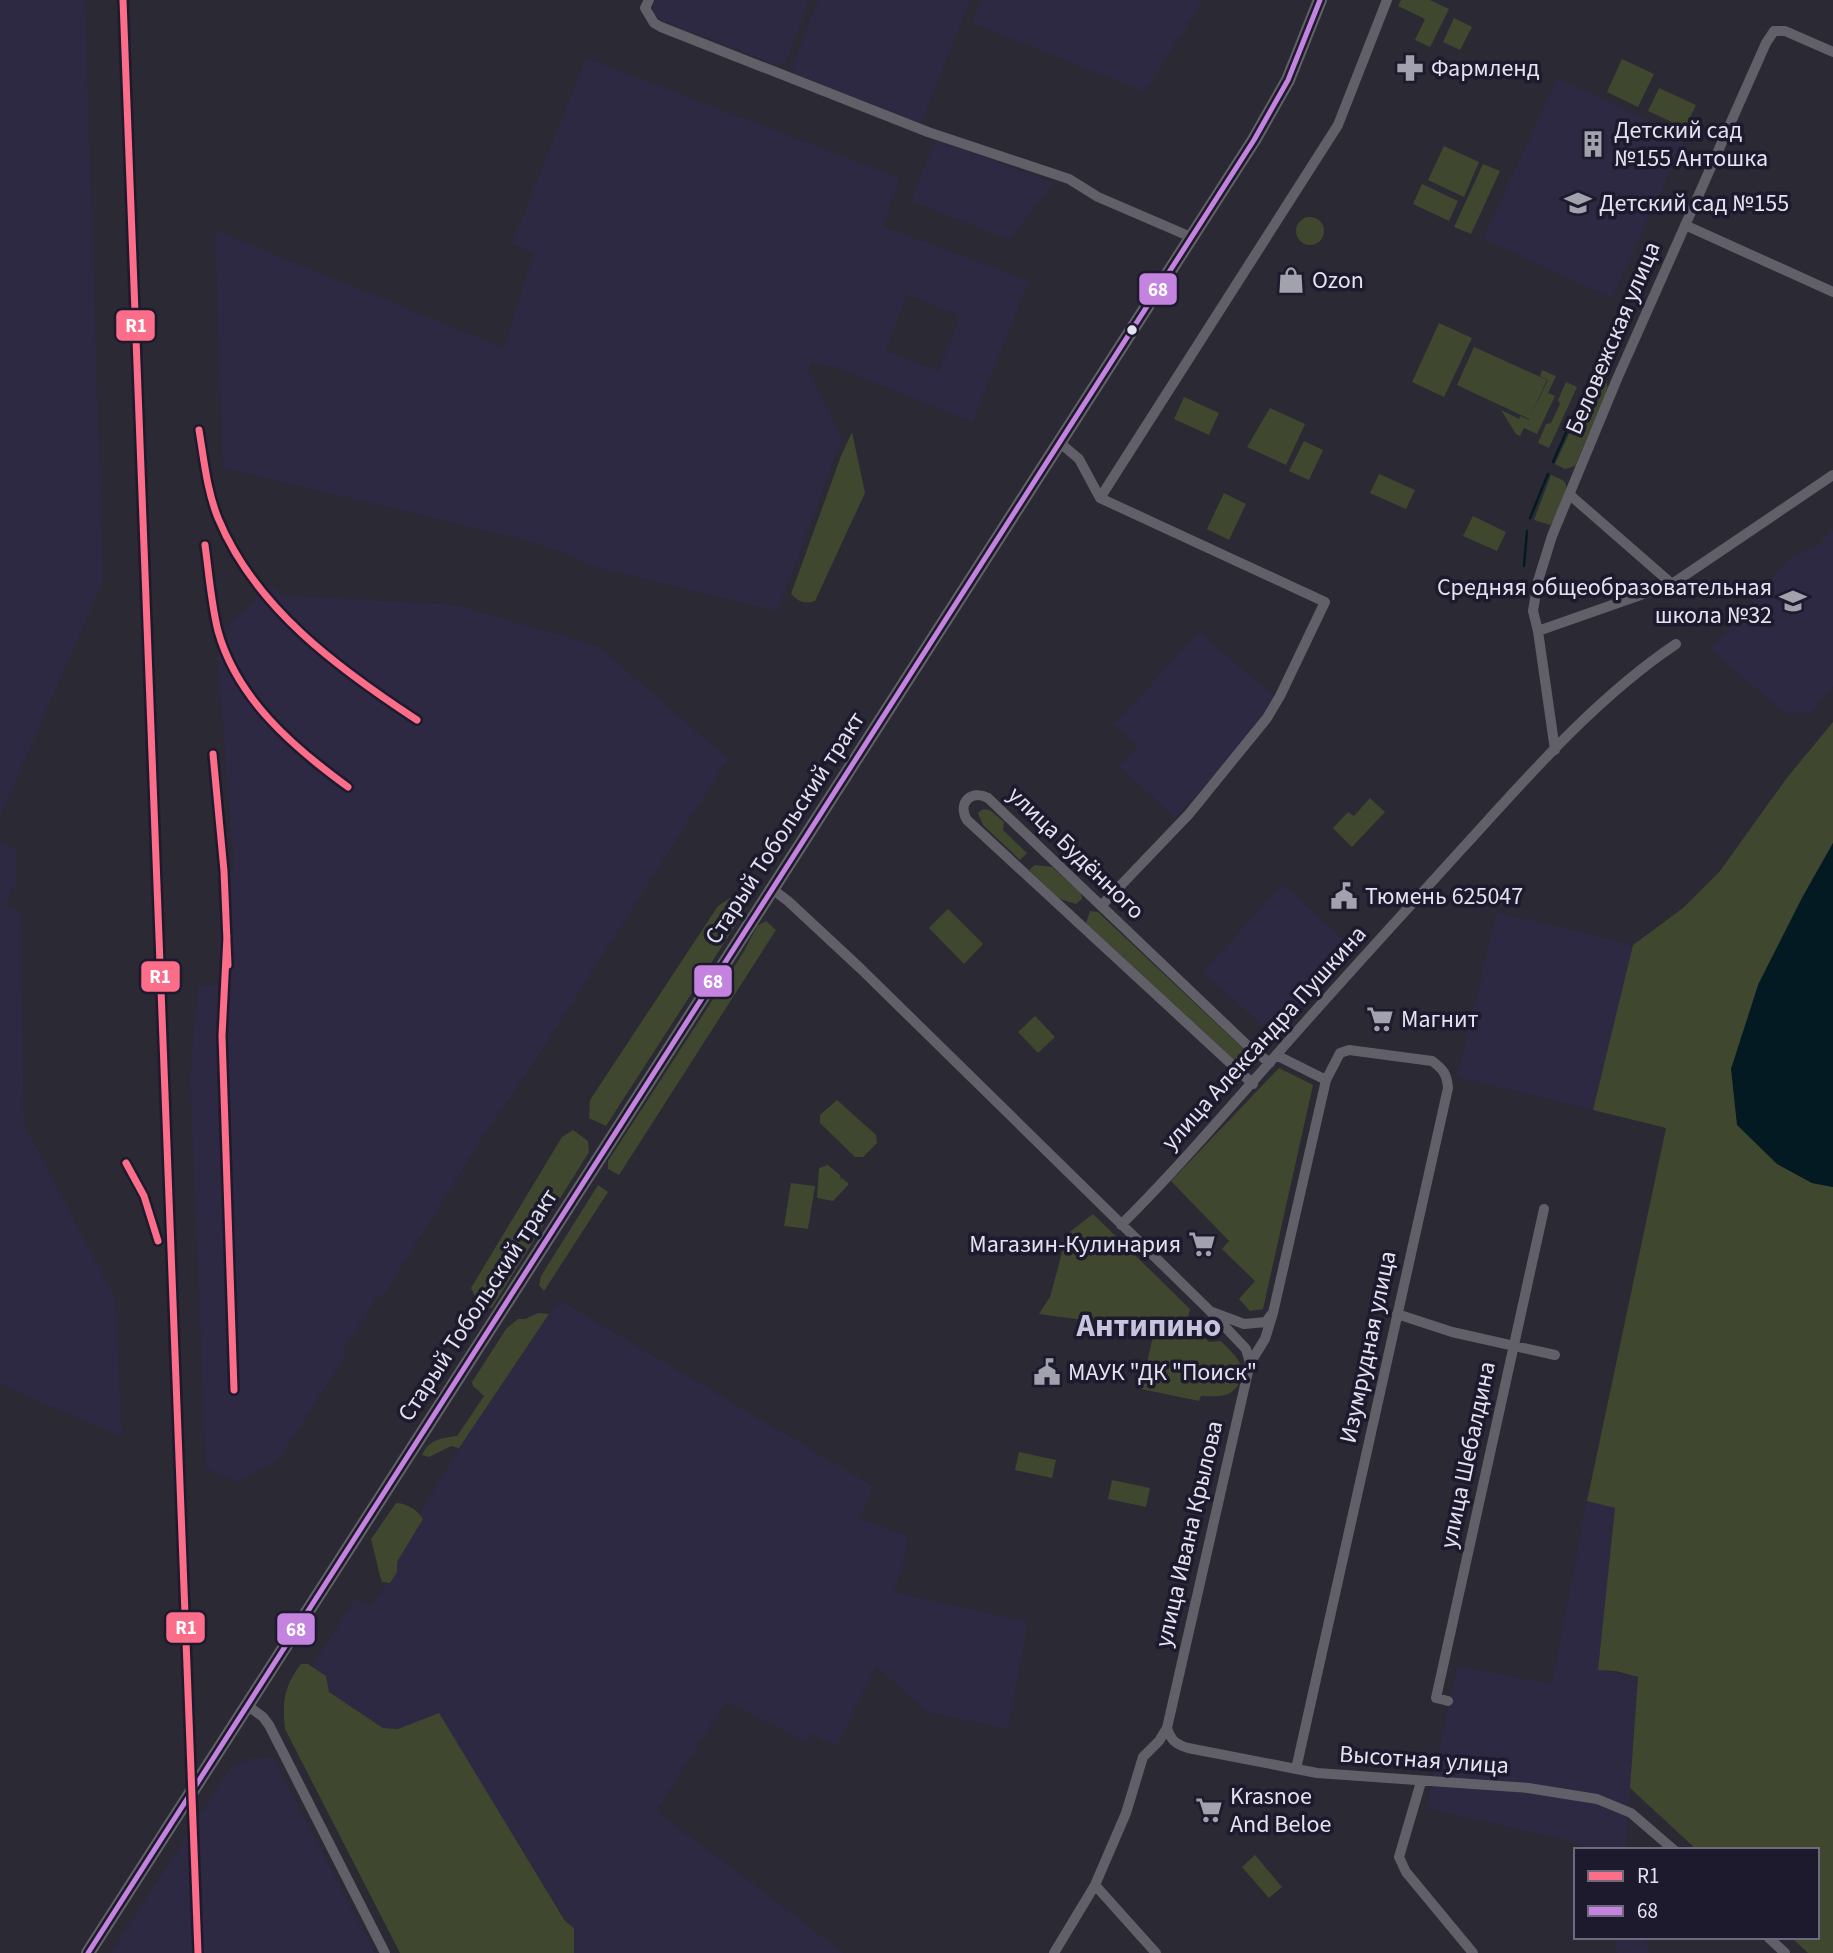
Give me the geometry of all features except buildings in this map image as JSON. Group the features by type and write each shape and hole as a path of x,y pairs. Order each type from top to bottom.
{"street":[{"path":"649,0 645,8 649,17 661,27 928,132 1069,179 1098,197 1191,237"},
{"name":"Старый Тобольский тракт","path":"88,1953 1254,140 1288,80 1320,0"},
{"path":"1100,498 1338,125 1387,0"},
{"name":"Беловежская улица","path":"1556,750 1533,611 1538,581 1552,536 1612,390 1766,43 1774,31 1785,31 1833,52"},
{"path":"1685,225 1833,292"},
{"path":"1060,443 1079,459 1100,498 1325,602 1267,718 1189,814 1101,906"},
{"path":"1538,631 1672,584 1833,475"},
{"path":"1570,495 1672,584"},
{"name":"улица Александра Пушкина","path":"1121,1225 1253,1084 1479,830 1624,683 1676,644"},
{"name":"улица Будённого","path":"1253,1084 967,820 963,813 963,805 967,799 973,794 988,798 1248,1046 1326,1080"},
{"path":"772,889 860,968 1210,1311 1246,1349 1250,1363"},
{"name":"Изумрудная улица","path":"1296,1769 1448,1088 1447,1076 1432,1062 1349,1050 1340,1053 1326,1080"},
{"name":"улица Ивана Крылова","path":"1167,1728 1250,1363 1265,1339 1273,1313 1326,1080"},
{"name":"улица Шебалдина","path":"1448,1701 1436,1698 1544,1209"},
{"path":"1210,1311 1244,1324 1266,1322 1273,1313"},
{"path":"1397,1314 1452,1332 1555,1355"},
{"path":"248,1706 269,1725 385,1953"},
{"path":"1054,1953 1095,1885 1126,1813 1143,1756 1159,1741 1167,1728"},
{"name":"Высотная улица","path":"1167,1728 1171,1739 1178,1745 1296,1769 1421,1782 1528,1788 1606,1801 1631,1813 1672,1848"},
{"path":"1421,1782 1399,1857 1406,1872 1473,1953"},
{"path":"1095,1885 1156,1953"},
{"path":"1770,1939 1785,1953"}],"shaded area":[{"path":"0,0 85,0 103,581 0,817"},
{"path":"656,0 809,0 786,62 778,66 661,20 655,15 653,7"},
{"path":"818,0 970,0 921,123 794,74 792,66"},
{"path":"981,0 1203,0 1145,92 971,23"},
{"path":"586,58 900,178 883,226 1029,281 973,422 831,365 830,367 812,361 808,373 842,439 778,611 598,568 526,540 223,468 215,230 504,348 533,254 512,244","holes":["907,295 960,315 939,371 886,351"]},
{"name":"Детский сад №155","path":"1557,78 1686,137 1612,298 1483,239"},
{"path":"935,139 1054,183 1009,240 911,201"},
{"name":"Средняя общеобразовательная школа №32","path":"1833,530 1833,686 1811,713 1784,713 1711,650 1789,558 1818,545"},
{"path":"269,585 282,595 456,605 598,646 728,759 535,1061 484,1135 383,1297 378,1295 343,1351 347,1353 278,1461 237,1482 206,1468 190,1078 198,986 218,985 219,880 215,871 234,870 216,637"},
{"path":"1199,632 1276,698 1252,735 1175,818 1119,766 1138,746 1114,724"},
{"path":"0,842 16,849 17,886 12,889 6,905 20,911 24,1125 115,1297 122,1437 0,1384"},
{"path":"1283,884 1356,951 1275,1038 1203,971"},
{"path":"1497,912 1633,945 1593,1110 1457,1077"},
{"path":"559,1300 873,1486 860,1519 908,1536 904,1562 894,1592 1028,1622 1008,1729 925,1711 876,1666 837,1746 812,1734 807,1743 726,1702 656,1811 844,1953 574,1953 574,1928 566,1921 504,1821 398,1729 383,1728 329,1692 326,1676 312,1667 355,1598 371,1606 386,1584 391,1583 397,1572 397,1562 423,1519 420,1513 459,1448"},
{"path":"1587,1501 1615,1508 1598,1670 1638,1677 1626,1848 1584,1848 1579,1843 1426,1808 1457,1666 1552,1684"},
{"path":"273,1757 375,1953 111,1953 230,1768 252,1758"},
{"path":"1614,1939 1646,1939 1649,1953 1617,1953"}],"green space":[{"path":"1401,0 1430,0 1449,9 1430,47 1415,40 1425,19 1398,6"},
{"path":"1454,18 1472,27 1460,50 1443,42"},
{"path":"1622,59 1654,74 1638,107 1607,92"},
{"path":"1659,88 1696,105 1685,128 1648,111"},
{"path":"1444,146 1479,162 1464,197 1428,180"},
{"path":"1483,164 1500,171 1471,234 1454,227"},
{"path":"1422,184 1458,201 1449,221 1413,204"},
{"path":"1310,217 1320,221 1324,231 1320,241 1310,245 1300,241 1296,231 1300,221"},
{"path":"1439,323 1472,338 1444,397 1412,382"},
{"path":"1474,347 1547,380 1530,417 1548,380 1540,376 1542,370 1556,376 1548,393 1555,396 1537,434 1524,428 1520,436 1516,434 1501,410 1519,419 1520,416 1529,419 1457,385"},
{"path":"1596,375 1606,379 1608,389 1575,466 1565,469 1555,464"},
{"path":"1566,382 1577,387 1549,448 1538,443 1546,424 1551,423 1560,404 1558,400"},
{"path":"1184,397 1219,413 1209,435 1174,419"},
{"path":"1270,408 1305,424 1286,465 1247,447"},
{"path":"852,432 865,493 815,601 802,602 791,594"},
{"path":"1304,441 1323,450 1309,480 1289,471"},
{"path":"1379,474 1415,490 1406,509 1370,493"},
{"path":"1551,475 1564,481 1566,489 1561,506 1550,525 1534,520"},
{"path":"1224,493 1246,504 1229,540 1207,529"},
{"path":"1473,516 1506,532 1497,551 1463,536"},
{"path":"1833,722 1833,843 1758,985 1777,1164 1812,1183 1833,1187 1833,1953 1808,1953 1793,1939 1819,1939 1819,1848 1695,1848 1630,1788 1638,1677 1616,1671 1598,1670 1615,1508 1587,1501 1666,1128 1593,1110 1633,945 1683,908 1720,871 1786,779"},
{"path":"1370,798 1385,812 1352,847 1333,828 1348,812 1354,816"},
{"path":"983,809 990,810 1004,822 1003,830 1027,853 1020,860 983,825 978,813"},
{"path":"1035,865 1052,867 1081,893 1082,899 1076,904 1060,899 1029,870"},
{"path":"730,898 746,909 606,1126 589,1118 590,1100 718,906"},
{"path":"948,909 983,944 964,964 929,928"},
{"path":"1090,911 1098,912 1253,1058 1247,1069 1086,923"},
{"path":"766,921 776,930 619,1175 608,1169 608,1161 743,953 757,926"},
{"path":"1035,1016 1055,1037 1038,1053 1018,1032"},
{"path":"1279,1068 1313,1085 1263,1309 1250,1311 1239,1299 1255,1281 1222,1249 1229,1241 1171,1181"},
{"path":"837,1100 876,1135 877,1143 863,1157 855,1157 820,1123 820,1115"},
{"path":"573,1130 588,1141 589,1152 492,1308 479,1304 471,1288 562,1137"},
{"path":"828,1165 840,1175 841,1180 842,1178 849,1184 833,1201 817,1198 819,1168"},
{"path":"791,1183 815,1186 808,1229 784,1226"},
{"path":"598,1185 608,1192 544,1291 539,1285 541,1276"},
{"path":"1093,1214 1190,1309 1187,1322 1209,1342 1221,1341 1235,1356 1242,1372 1238,1385 1232,1392 1222,1396 1201,1396 1199,1401 1141,1389 1153,1336 1091,1321 1039,1314 1050,1297 1067,1234"},
{"path":"538,1313 549,1314 459,1448 451,1446 429,1457 422,1455 432,1442 457,1436 484,1396 472,1382 506,1329 518,1319"},
{"path":"1019,1452 1056,1460 1052,1478 1015,1470"},
{"path":"1112,1480 1150,1488 1146,1507 1108,1499"},
{"path":"396,1503 411,1508 423,1519 397,1562 397,1572 390,1583 382,1582 371,1539"},
{"path":"301,1664 308,1664 326,1676 329,1692 383,1728 398,1729 439,1713 565,1921 574,1928 574,1953 400,1953 285,1729 286,1695"},
{"path":"1255,1855 1282,1887 1269,1898 1242,1867"}],"water":[{"path":"1833,843 1833,1187 1812,1183 1777,1164 1737,1125 1731,1069 1758,985"}],"waterway":[{"path":"1597,362 1623,306"},
{"path":"1553,462 1592,375"},
{"path":"1530,518 1548,474"},
{"path":"1524,566 1527,531"}],"transit line":[{"name":"R1","path":"123,0 198,1953"},
{"name":"68","path":"88,1953 1254,140 1288,80 1320,0"},
{"name":"R1","path":"199,430 214,508 234,550 254,580 302,634 358,680 417,720"},
{"name":"R1","path":"205,545 218,631 239,678 269,720 307,755 348,787"},
{"name":"R1","path":"213,754 224,871 228,965"},
{"name":"R1","path":"227,936 222,1036 234,1390"},
{"name":"R1","path":"126,1163 144,1196 158,1241"}],"place":[{"name":"Фармленд","path":"1410,68"},
{"name":"Детский сад №155 Антошка","path":"1593,144"},
{"name":"Детский сад №155","path":"1578,203"},
{"name":"Ozon","path":"1291,280"},
{"name":"Средняя общеобразовательная школа №32","path":"1793,601"},
{"name":"Тюмень 625047","path":"1344,896"},
{"name":"Магнит","path":"1380,1019"},
{"name":"Магазин-Кулинария","path":"1202,1244"},
{"name":"МАУК \"ДК \"Поиск\"","path":"1047,1372"},
{"name":"Krasnoe And Beloe","path":"1209,1810"}],"district":[{"name":"Антипино","path":"1149,1326"}]}
